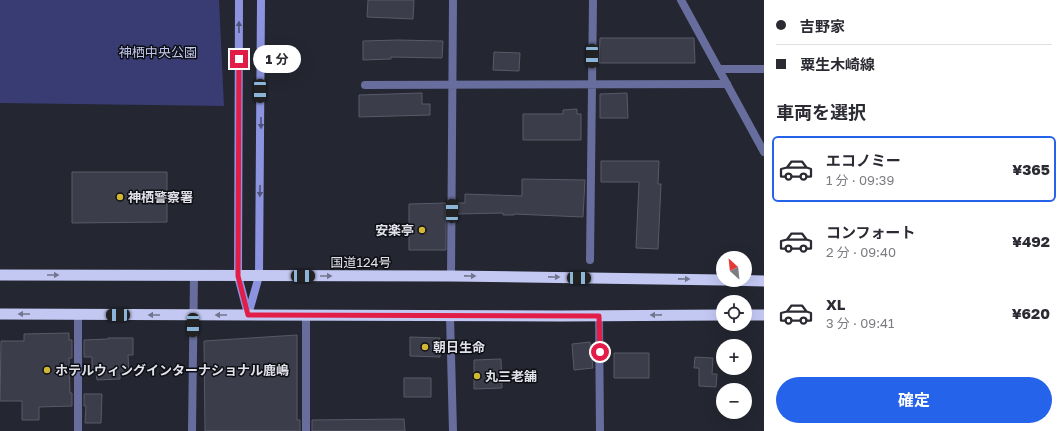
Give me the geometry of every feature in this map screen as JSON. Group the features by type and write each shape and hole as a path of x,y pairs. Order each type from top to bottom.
{"highway":[{"name":"国道124号","path":"0,275 451,276 716,280"},
{"name":"国道124号","path":"752,281 764,281"},
{"path":"0,314 306,316 599,316 716,314"},
{"path":"752,315 764,315"}],"main road":[{"path":"239,0 238,276 248,315"},
{"path":"248,315 259,276 261,0"}],"street":[{"path":"451,276 453,0"},
{"path":"590,260 592,0"},
{"path":"681,0 764,152"},
{"path":"719,69 764,68"},
{"path":"365,85 727,84"},
{"path":"192,431 194,275"},
{"path":"78,314 78,431"},
{"path":"306,316 306,431"},
{"path":"450,316 453,431"},
{"path":"599,316 600,431"}],"green space":[{"name":"神栖中央公園","path":"0,0 219,0 224,106 0,103"}],"building":[{"path":"368,0 414,0 413,19 367,17"},
{"path":"600,38 694,38 695,63 599,63"},
{"path":"363,41 443,41 442,58 391,57 391,59 363,60"},
{"path":"494,52 520,53 519,71 493,70"},
{"path":"422,93 422,104 430,104 430,115 359,117 359,95"},
{"path":"627,93 628,118 600,118 600,94"},
{"path":"577,109 577,114 581,114 581,140 523,140 523,114 563,114 563,110"},
{"path":"601,161 659,161 658,184 661,184 658,249 636,248 639,182 601,182"},
{"name":"神栖警察署","path":"72,172 167,172 167,222 72,223"},
{"path":"522,179 585,180 583,217 514,214 503,215 503,213 457,214 457,203 465,203 465,194 522,196"},
{"path":"446,203 446,250 409,250 409,204"},
{"name":"ホテルウィングインターナショナル鹿嶋","path":"69,333 69,340 72,340 72,358 69,358 72,406 39,407 39,420 22,420 22,401 0,401 1,341 24,341 24,334"},
{"path":"297,335 297,420 300,420 300,431 205,431 204,341"},
{"name":"朝日生命","path":"410,337 440,338 440,357 410,356"},
{"path":"133,338 133,355 128,355 129,373 120,374 120,379 97,380 96,370 92,370 92,357 84,357 84,340"},
{"path":"590,342 593,368 574,370 572,344"},
{"path":"614,353 649,353 649,378 614,378"},
{"path":"695,357 713,358 712,374 717,375 716,387 699,386 699,368 694,368"},
{"path":"501,359 502,388 474,389 474,360"},
{"path":"404,378 431,378 431,397 404,397"},
{"path":"84,394 102,394 101,423 85,423 86,406 84,406"},
{"path":"404,419 405,431 312,431 312,420"}],"place":[{"name":"神栖警察署","path":"120,197"},
{"name":"安楽亭","path":"422,230"},
{"name":"朝日生命","path":"425,347"},
{"name":"ホテルウィングインターナショナル鹿嶋","path":"47,370"},
{"name":"丸三老舗","path":"477,376"}],"route":[{"path":"239,59 237,249 238,276 248,315 599,316 600,352"}]}
